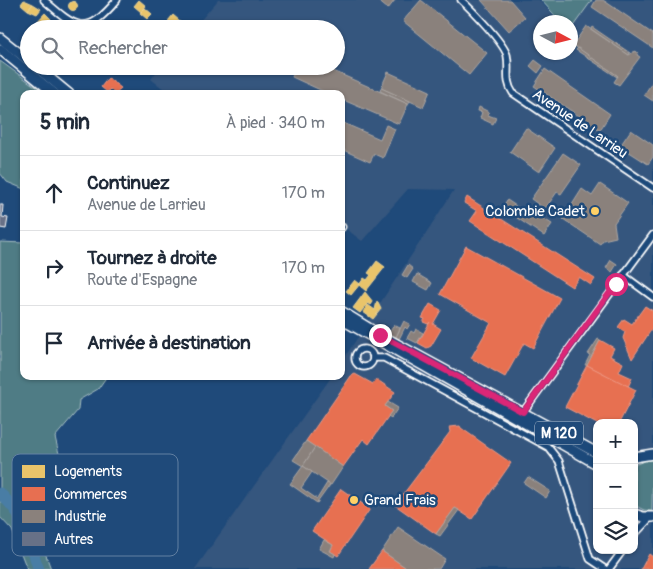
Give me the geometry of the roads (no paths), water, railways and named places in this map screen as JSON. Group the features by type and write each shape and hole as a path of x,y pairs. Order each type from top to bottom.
{"main road":[{"path":"0,38 20,54"},
{"path":"0,49 20,65"},
{"path":"32,75 50,90"},
{"path":"46,75 64,90"},
{"path":"345,314 366,331"},
{"path":"345,321 366,331"},
{"name":"M 120","path":"366,331 523,412 593,451"},
{"name":"M 120","path":"366,331 593,462"},
{"path":"638,456 646,453 653,454"},
{"path":"638,515 652,517"}],"street":[{"path":"44,0 68,20"},
{"path":"100,20 117,0"},
{"name":"Avenue de Larrieu","path":"461,0 504,50 507,62 507,83 518,97 653,188"},
{"path":"523,412 653,235"},
{"path":"623,275 653,297"},
{"path":"373,358 384,358 548,447 559,461 590,559 606,569"},
{"path":"638,531 652,517"},
{"path":"609,569 620,554"}],"waterway":[{"path":"0,493 12,506"},
{"path":"34,556 39,569"}],"place":[{"name":"Colombie Cadet","path":"595,211"},
{"name":"Grand Frais","path":"354,500"}]}
